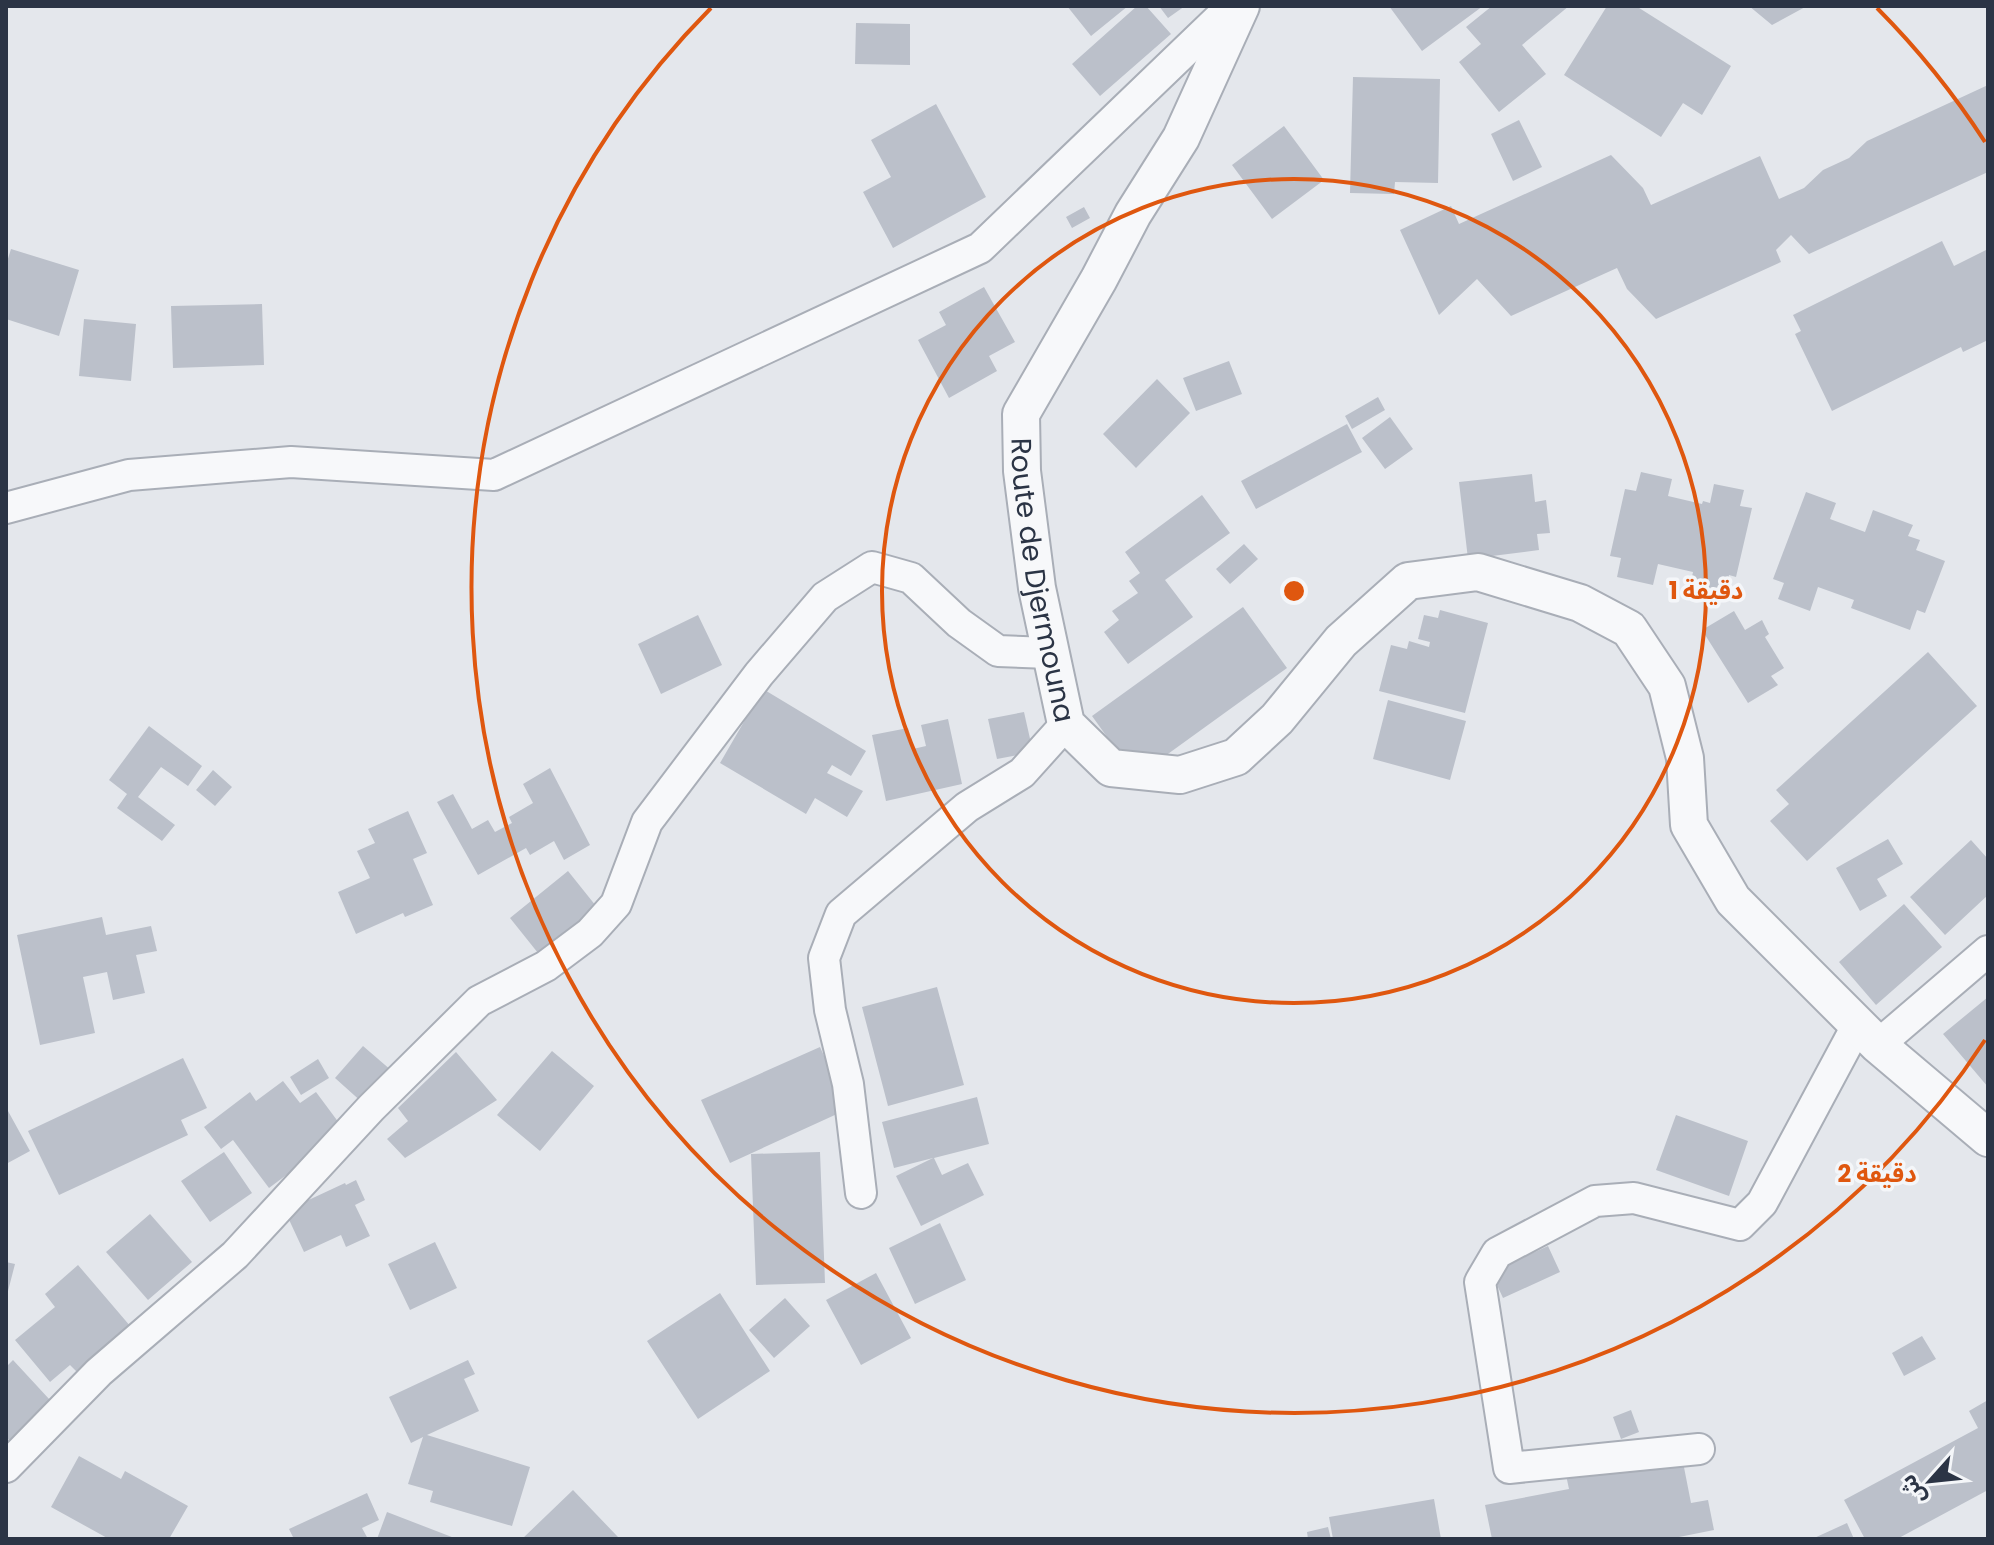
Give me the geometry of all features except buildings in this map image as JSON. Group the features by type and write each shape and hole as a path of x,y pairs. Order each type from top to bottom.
{"street":[{"path":"6,508 129,475 277,463 494,475 980,248 1232,6"},
{"name":"Route de Djermouna","path":"1241,6 1181,138 1133,214 1021,414 1022,471 1037,588 1066,724 1111,768 1180,775 1236,757 1277,719 1341,641 1408,581 1478,572 1580,603 1629,629 1667,686 1685,758 1689,825 1733,900 1868,1034 1988,1138"},
{"path":"6,1467 99,1372 235,1255 371,1108 479,1001 546,966 590,933 616,904 647,822 759,674 825,597 872,567 911,578 959,623 998,651 1049,653 1045,631"},
{"path":"861,1193 848,1084 830,1010 824,958 841,914 967,807 1022,773 1066,724"},
{"path":"1699,1449 1509,1468 1480,1282 1497,1253 1595,1201 1634,1198 1740,1225 1762,1203 1868,1034 1988,951"}]}
